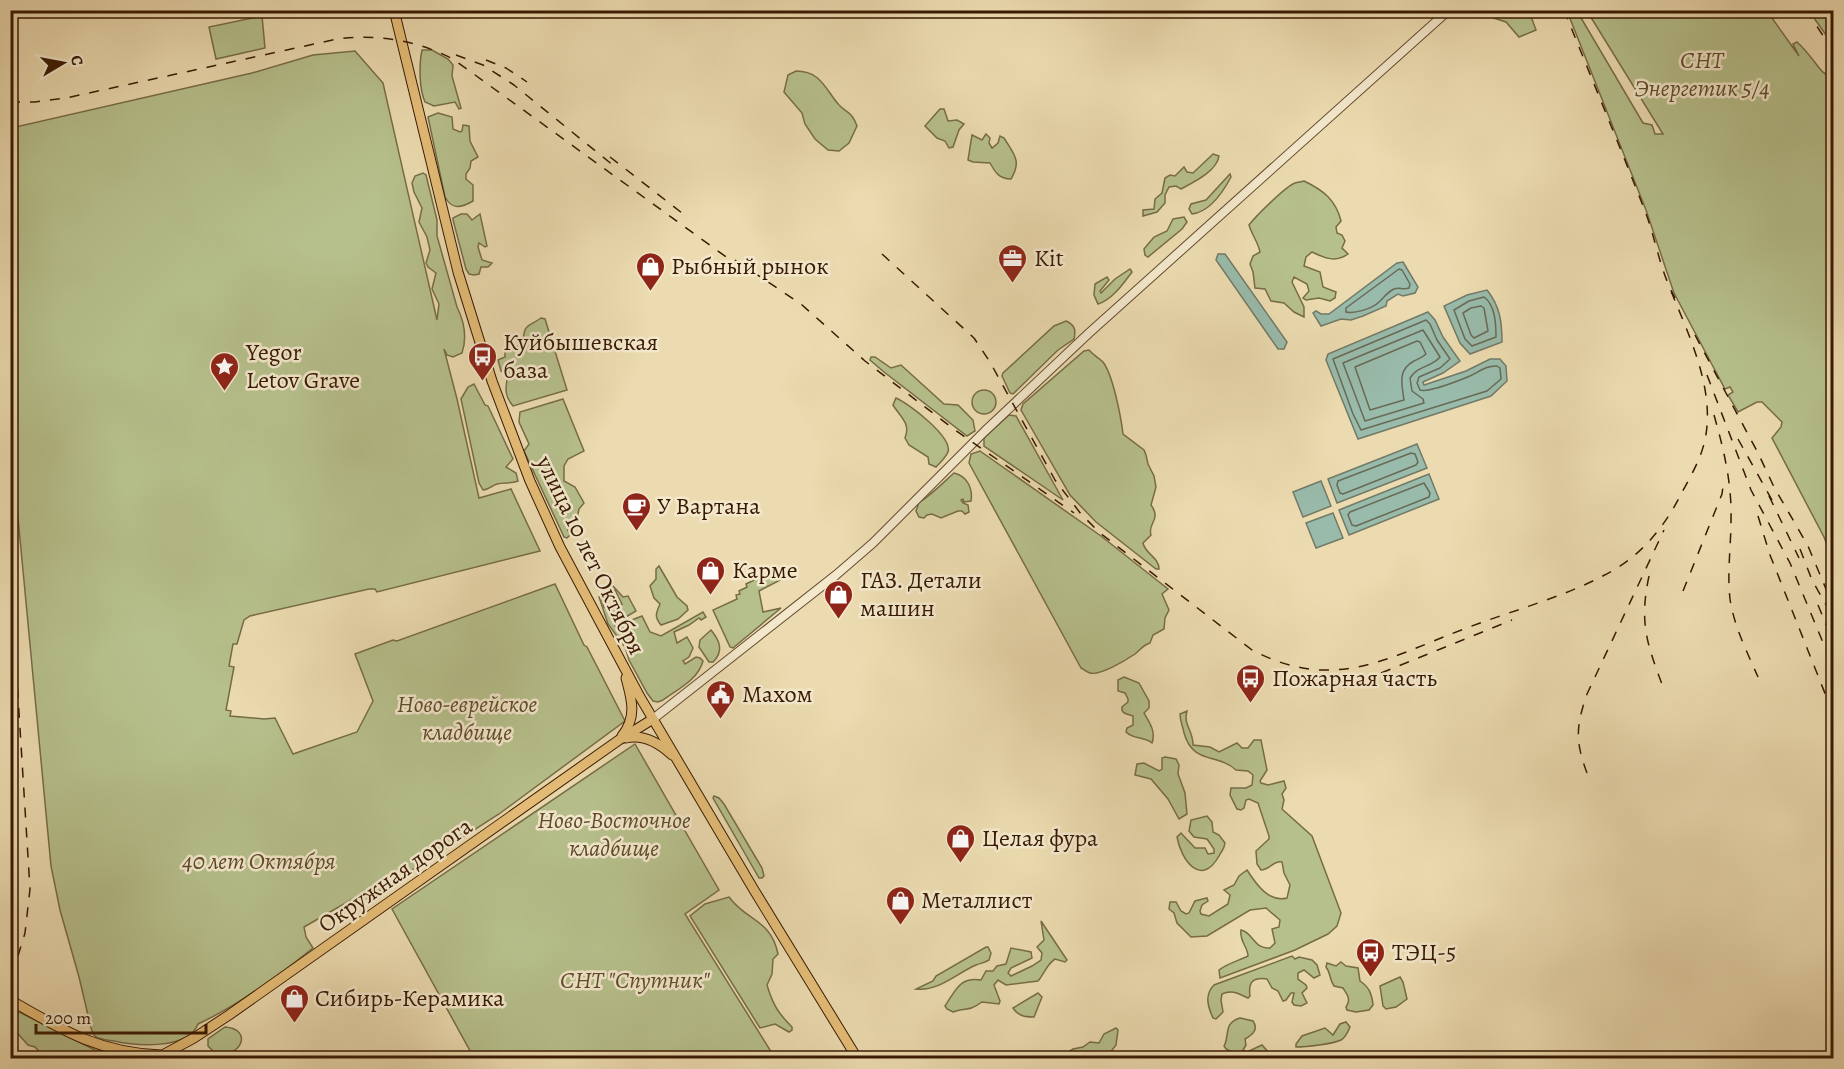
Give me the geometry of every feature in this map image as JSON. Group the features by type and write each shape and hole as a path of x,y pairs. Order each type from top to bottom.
{"main road":[{"name":"улица 10 лет Октября","path":"392,10 458,272 492,381 530,481 547,518 653,719 754,890 858,1059"},
{"path":"619,740 630,724 633,712 623,665"},
{"name":"Окружная дорога","path":"159,1057 229,1015 619,740 653,719"},
{"path":"619,740 630,737 647,738 661,745 680,763"},
{"path":"10,1000 87,1042 159,1057"},
{"path":"126,1051 133,1059"}],"street":[{"path":"653,719 836,575 873,543 985,431 1089,333 1449,10"}],"green space":[{"path":"1483,11 1529,11 1536,30 1519,37 1506,22 1484,15"},
{"name":"СНТ Энергетик 5/4","path":"1567,11 1577,11 1643,123 1652,125 1655,134 1663,134 1587,11 1767,11 1799,56 1793,44 1797,42 1833,83 1833,560 1824,537 1772,438 1781,427 1782,422 1762,402 1757,402 1738,412 1728,395 1733,392 1730,387 1725,389 1674,293 1646,210"},
{"path":"1809,11 1833,11 1833,45"},
{"path":"262,16 265,48 216,59 209,27"},
{"path":"422,50 432,50 448,59 453,65 452,76 461,108 459,109 455,102 434,106 425,102 420,76"},
{"path":"355,51 383,83 437,320 439,304 432,289 436,273 426,263 430,250 427,237 419,222 422,208 412,183 415,176 423,173 426,175 437,220 437,236 464,330 462,353 453,357 447,355 444,349 479,498 511,489 540,551 377,592 375,589 369,589 250,616 244,620 237,644 233,644 229,666 234,667 226,710 231,711 230,716 275,718 293,754 357,732 373,701 355,654 555,584 584,645 625,721 499,814 367,899 363,893 304,927 306,937 313,948 258,989 198,1024 184,1038 173,1042 148,1045 102,1039 95,1036 91,1028 60,910 51,866 11,444 11,128 252,73 313,55"},
{"path":"796,71 811,74 817,78 855,121 857,126 849,143 839,151 828,150 815,139 805,124 802,113 784,92 788,75"},
{"path":"940,109 944,109 948,121 957,120 964,124 959,130 953,147 949,148 945,141 937,138 925,126"},
{"path":"438,113 452,117 453,129 460,132 463,125 469,126 470,141 478,157 471,161 466,174 466,179 473,185 473,201 465,205 454,206 445,197 428,117"},
{"path":"986,134 990,138 989,143 992,148 998,143 1000,136 1004,138 1014,153 1016,167 1011,179 1000,176 990,163 968,160 972,135 982,140"},
{"path":"1213,154 1219,156 1210,171 1181,189 1176,186 1169,187 1165,195 1165,203 1157,212 1143,216 1143,210 1154,209 1155,199 1162,193 1165,178 1170,175 1175,176 1184,167 1187,172 1193,173"},
{"path":"1230,174 1231,177 1220,195 1205,209 1192,214 1189,209 1191,204 1206,200"},
{"path":"1304,181 1323,192 1336,207 1341,221 1336,227 1337,233 1342,235 1345,241 1342,248 1348,254 1334,259 1312,252 1306,257 1304,266 1320,272 1323,287 1336,292 1335,298 1330,301 1319,298 1306,300 1303,298 1309,291 1307,284 1294,277 1292,282 1304,307 1304,317 1284,303 1271,301 1265,289 1255,288 1250,264 1253,256 1260,252 1249,225 1285,190 1295,183"},
{"path":"461,214 467,214 472,220 480,214 487,246 479,243 478,247 482,260 492,263 488,267 481,267 479,274 469,274 466,269 453,220"},
{"path":"1184,217 1187,222 1182,229 1148,257 1145,255 1144,249 1154,237 1167,231 1173,219"},
{"path":"1130,269 1132,272 1117,291 1098,304 1094,295 1095,284 1107,277 1109,280 1100,291 1101,293 1115,279"},
{"path":"541,318 545,319 567,390 513,406 506,393 508,372 501,371 498,360 505,357 505,349 523,343 525,329"},
{"path":"1066,321 1074,328 1074,339 1058,350 1013,394 1010,393 1002,376 1003,373 1054,326"},
{"path":"1089,350 1107,368 1123,434 1144,450 1154,476 1156,487 1151,505 1155,518 1150,531 1151,535 1143,543 1146,550 1157,561 1159,569 1096,522 1070,495 1021,410 1023,404 1084,351"},
{"path":"871,357 875,357 891,368 901,365 944,404 958,405 973,420 975,431 967,436 884,372 870,360"},
{"path":"474,384 485,405 488,406 513,459 506,467 516,473 518,481 497,484 483,490 479,483 461,399 468,387"},
{"path":"979,390 989,390 996,397 996,407 989,414 979,414 972,407 972,397"},
{"path":"896,398 919,413 944,438 948,452 936,467 929,464 928,457 909,445 905,438 906,424 893,405"},
{"path":"563,399 584,451 568,459 564,466 564,481 575,487 584,503 579,509 576,523 564,521 570,535 567,538 564,537 524,451 529,444 519,422 520,412"},
{"path":"1009,415 1016,416 1063,500 984,446 984,438"},
{"path":"980,451 1101,536 1168,589 1162,594 1169,610 1165,618 1164,629 1153,635 1150,643 1131,657 1106,670 1090,673 1081,668 969,463 971,454"},
{"path":"954,473 966,480 970,487 971,501 961,500 968,505 969,512 965,514 958,511 941,518 932,514 924,518 919,517 916,511 919,502"},
{"path":"659,566 677,597 687,606 688,610 678,619 661,625 656,615 660,604 654,598 650,586 656,579 656,569"},
{"path":"790,570 792,574 759,591 763,612 781,608 733,648 730,647 713,610 737,599 736,595 747,587 746,584 769,573 771,579"},
{"path":"613,586 623,597 628,596 636,611 614,624 618,631 623,628 628,636 632,634 627,626 632,620 642,616 650,632 661,636 703,612 706,617 701,620 699,618 674,632 677,643 687,637 693,648 689,657 683,661 685,664 696,657 703,661 692,679 663,700 653,701 647,693 629,660 625,647 608,624 599,597 601,596 604,607 608,609 622,604 615,590 607,594 607,589"},
{"path":"711,630 717,638 720,650 713,662 709,662 699,647 700,640"},
{"path":"1124,677 1139,683 1149,701 1149,708 1144,713 1153,731 1152,743 1126,732 1127,728 1133,725 1133,716 1122,711 1128,699 1125,693 1118,691 1118,680"},
{"path":"1187,711 1186,720 1193,745 1210,747 1219,752 1237,743 1242,748 1248,748 1254,740 1261,740 1267,770 1260,781 1268,785 1284,781 1286,788 1282,794 1284,800 1282,809 1312,836 1341,913 1337,926 1328,934 1295,950 1220,978 1219,970 1248,956 1241,937 1241,930 1260,946 1270,948 1275,943 1272,929 1279,927 1280,920 1266,908 1250,910 1207,936 1191,937 1177,923 1174,913 1169,909 1170,902 1176,902 1181,911 1186,914 1189,913 1195,901 1207,898 1208,901 1202,905 1200,911 1201,914 1209,916 1228,904 1230,895 1224,890 1234,885 1239,876 1247,870 1259,886 1274,898 1287,898 1290,885 1282,862 1276,862 1261,870 1257,864 1256,851 1269,839 1258,803 1249,799 1246,800 1244,808 1237,809 1230,795 1231,788 1246,788 1252,785 1253,775 1248,771 1236,770 1193,750 1188,743 1180,719 1180,714"},
{"path":"635,744 719,890 685,914 775,1058 474,1058 392,909"},
{"path":"1162,758 1176,759 1179,765 1178,774 1185,793 1187,814 1179,819 1168,799 1151,779 1135,775 1137,764 1144,763 1159,771 1162,769"},
{"path":"714,796 724,804 762,868 764,876 762,878 759,878 713,798"},
{"path":"1207,816 1212,822 1213,832 1219,835 1225,843 1223,850 1212,865 1205,870 1199,870 1187,862 1177,837 1181,833 1195,848 1205,848 1208,854 1214,853 1207,839 1194,837 1189,831 1191,820"},
{"path":"729,897 764,927 775,942 778,954 773,959 772,974 767,985 771,998 792,1027 789,1032 775,1024 760,1028 690,916 705,904"},
{"path":"1041,921 1067,960 1065,962 1055,959 1038,981 1006,985 998,980 994,985 999,1004 982,1002 953,1012 947,1009 945,1006 959,986 968,981 981,980 986,971 993,971 997,966 1006,964 1011,948 1031,952 1032,958 1011,968 1008,973 1011,976 1041,960 1042,953 1037,947 1044,940"},
{"path":"986,947 991,953 989,960 969,968 940,985 916,989 933,981 936,976"},
{"path":"1292,956 1295,959 1299,957 1312,960 1317,965 1320,975 1314,978 1304,970 1298,973 1298,979 1307,988 1302,993 1307,1003 1301,1006 1294,1005 1292,1002 1294,993 1283,1001 1278,991 1272,988 1267,979 1258,979 1252,981 1248,998 1232,992 1222,994 1223,1012 1216,1019 1213,1018 1208,1005 1208,997 1214,985"},
{"path":"1341,962 1346,966 1358,968 1360,981 1368,988 1372,997 1373,1005 1369,1010 1356,1012 1347,1010 1349,1000 1347,995 1343,988 1334,986 1326,967 1327,963 1336,966"},
{"path":"1400,977 1407,999 1396,1007 1386,1009 1383,1006 1380,986"},
{"path":"1038,993 1042,997 1034,1017 1022,1016 1013,1008"},
{"path":"19,1012 95,1050 129,1058 64,1056 63,1058 45,1058 35,1047 28,1045 11,1026 11,1017"},
{"path":"1240,1018 1253,1021 1255,1027 1252,1034 1245,1039 1246,1045 1243,1050 1247,1052 1262,1045 1270,1054 1269,1058 1233,1058 1232,1052 1226,1049 1224,1046 1229,1026"},
{"path":"1346,1022 1350,1027 1346,1036 1341,1040 1296,1047 1302,1036 1325,1028 1333,1035 1340,1024"},
{"path":"225,1027 239,1033 241,1043 232,1052 216,1054 208,1046 208,1039"},
{"path":"1116,1028 1118,1030 1116,1045 1106,1058 1059,1058 1090,1042 1099,1043 1104,1034"}],"water":[{"path":"1218,254 1225,254 1287,342 1284,349 1278,349 1216,260"},
{"path":"1403,262 1418,287 1415,293 1403,296 1398,294 1387,301 1386,306 1363,316 1351,320 1341,319 1321,326 1313,313 1316,311 1329,314 1397,263"},
{"path":"1487,290 1499,314 1502,342 1470,354 1460,343 1444,306 1467,295"},
{"path":"1428,312 1460,361 1443,373 1423,382 1424,385 1466,371 1490,359 1500,359 1506,366 1507,381 1491,396 1358,439 1326,360 1328,354"},
{"path":"1417,444 1427,468 1337,503 1328,479"},
{"path":"1429,474 1439,499 1349,535 1339,510"},
{"path":"1321,481 1331,506 1303,517 1293,492"},
{"path":"1333,513 1343,538 1316,548 1306,523"}],"railway":[{"path":"1564,10 1645,211 1675,298"},
{"path":"1806,10 1834,52"},
{"path":"10,102 66,98 337,39 367,37 411,43 453,59 740,267"},
{"path":"456,55 483,65 514,85 614,166"},
{"path":"486,60 506,68 527,82"},
{"path":"610,157 682,213"},
{"path":"882,254 974,338 990,362 1055,480 1081,514 1100,533 1252,650 1281,663 1309,669 1335,670 1360,666 1410,651 1558,596 1612,571 1642,549 1673,509 1693,472 1704,444 1707,425 1707,405 1700,366 1671,291"},
{"path":"735,260 801,304 865,361 955,430 1074,513"},
{"path":"1695,335 1774,487 1808,546 1834,608"},
{"path":"1707,375 1751,490 1790,563 1834,669"},
{"path":"1714,415 1729,480 1730,599 1738,629 1758,677"},
{"path":"1738,439 1773,502"},
{"path":"1683,591 1722,494 1724,479"},
{"path":"1769,496 1799,558"},
{"path":"1758,516 1770,555 1834,716"},
{"path":"1587,773 1580,752 1578,734 1583,705 1664,530"},
{"path":"1800,549 1812,580 1834,619"},
{"path":"10,568 30,889 25,933 10,982"},
{"path":"1649,576 1645,607 1646,633 1663,687"},
{"path":"1818,605 1834,644"},
{"path":"1344,688 1512,620"}],"place":[{"name":"Kit","path":"1013,284"},
{"name":"Рыбный рынок","path":"650,292"},
{"name":"Куйбышевская база","path":"482,382"},
{"name":"Yegor Letov Grave","path":"225,392"},
{"name":"У Вартана","path":"636,532"},
{"name":"Карме","path":"711,596"},
{"name":"ГАЗ. Детали машин","path":"839,620"},
{"name":"Пожарная часть","path":"1251,704"},
{"name":"Махом","path":"721,720"},
{"name":"Целая фура","path":"961,864"},
{"name":"Металлист","path":"900,926"},
{"name":"ТЭЦ-5","path":"1371,978"},
{"name":"Сибирь-Керамика","path":"294,1024"}],"park label":[{"name":"Ново-еврейское кладбище","path":"467,718"},
{"name":"Ново-Восточное кладбище","path":"614,834"},
{"name":"40 лет Октября","path":"259,861"},
{"name":"СНТ \"Спутник\"","path":"635,980"}]}
